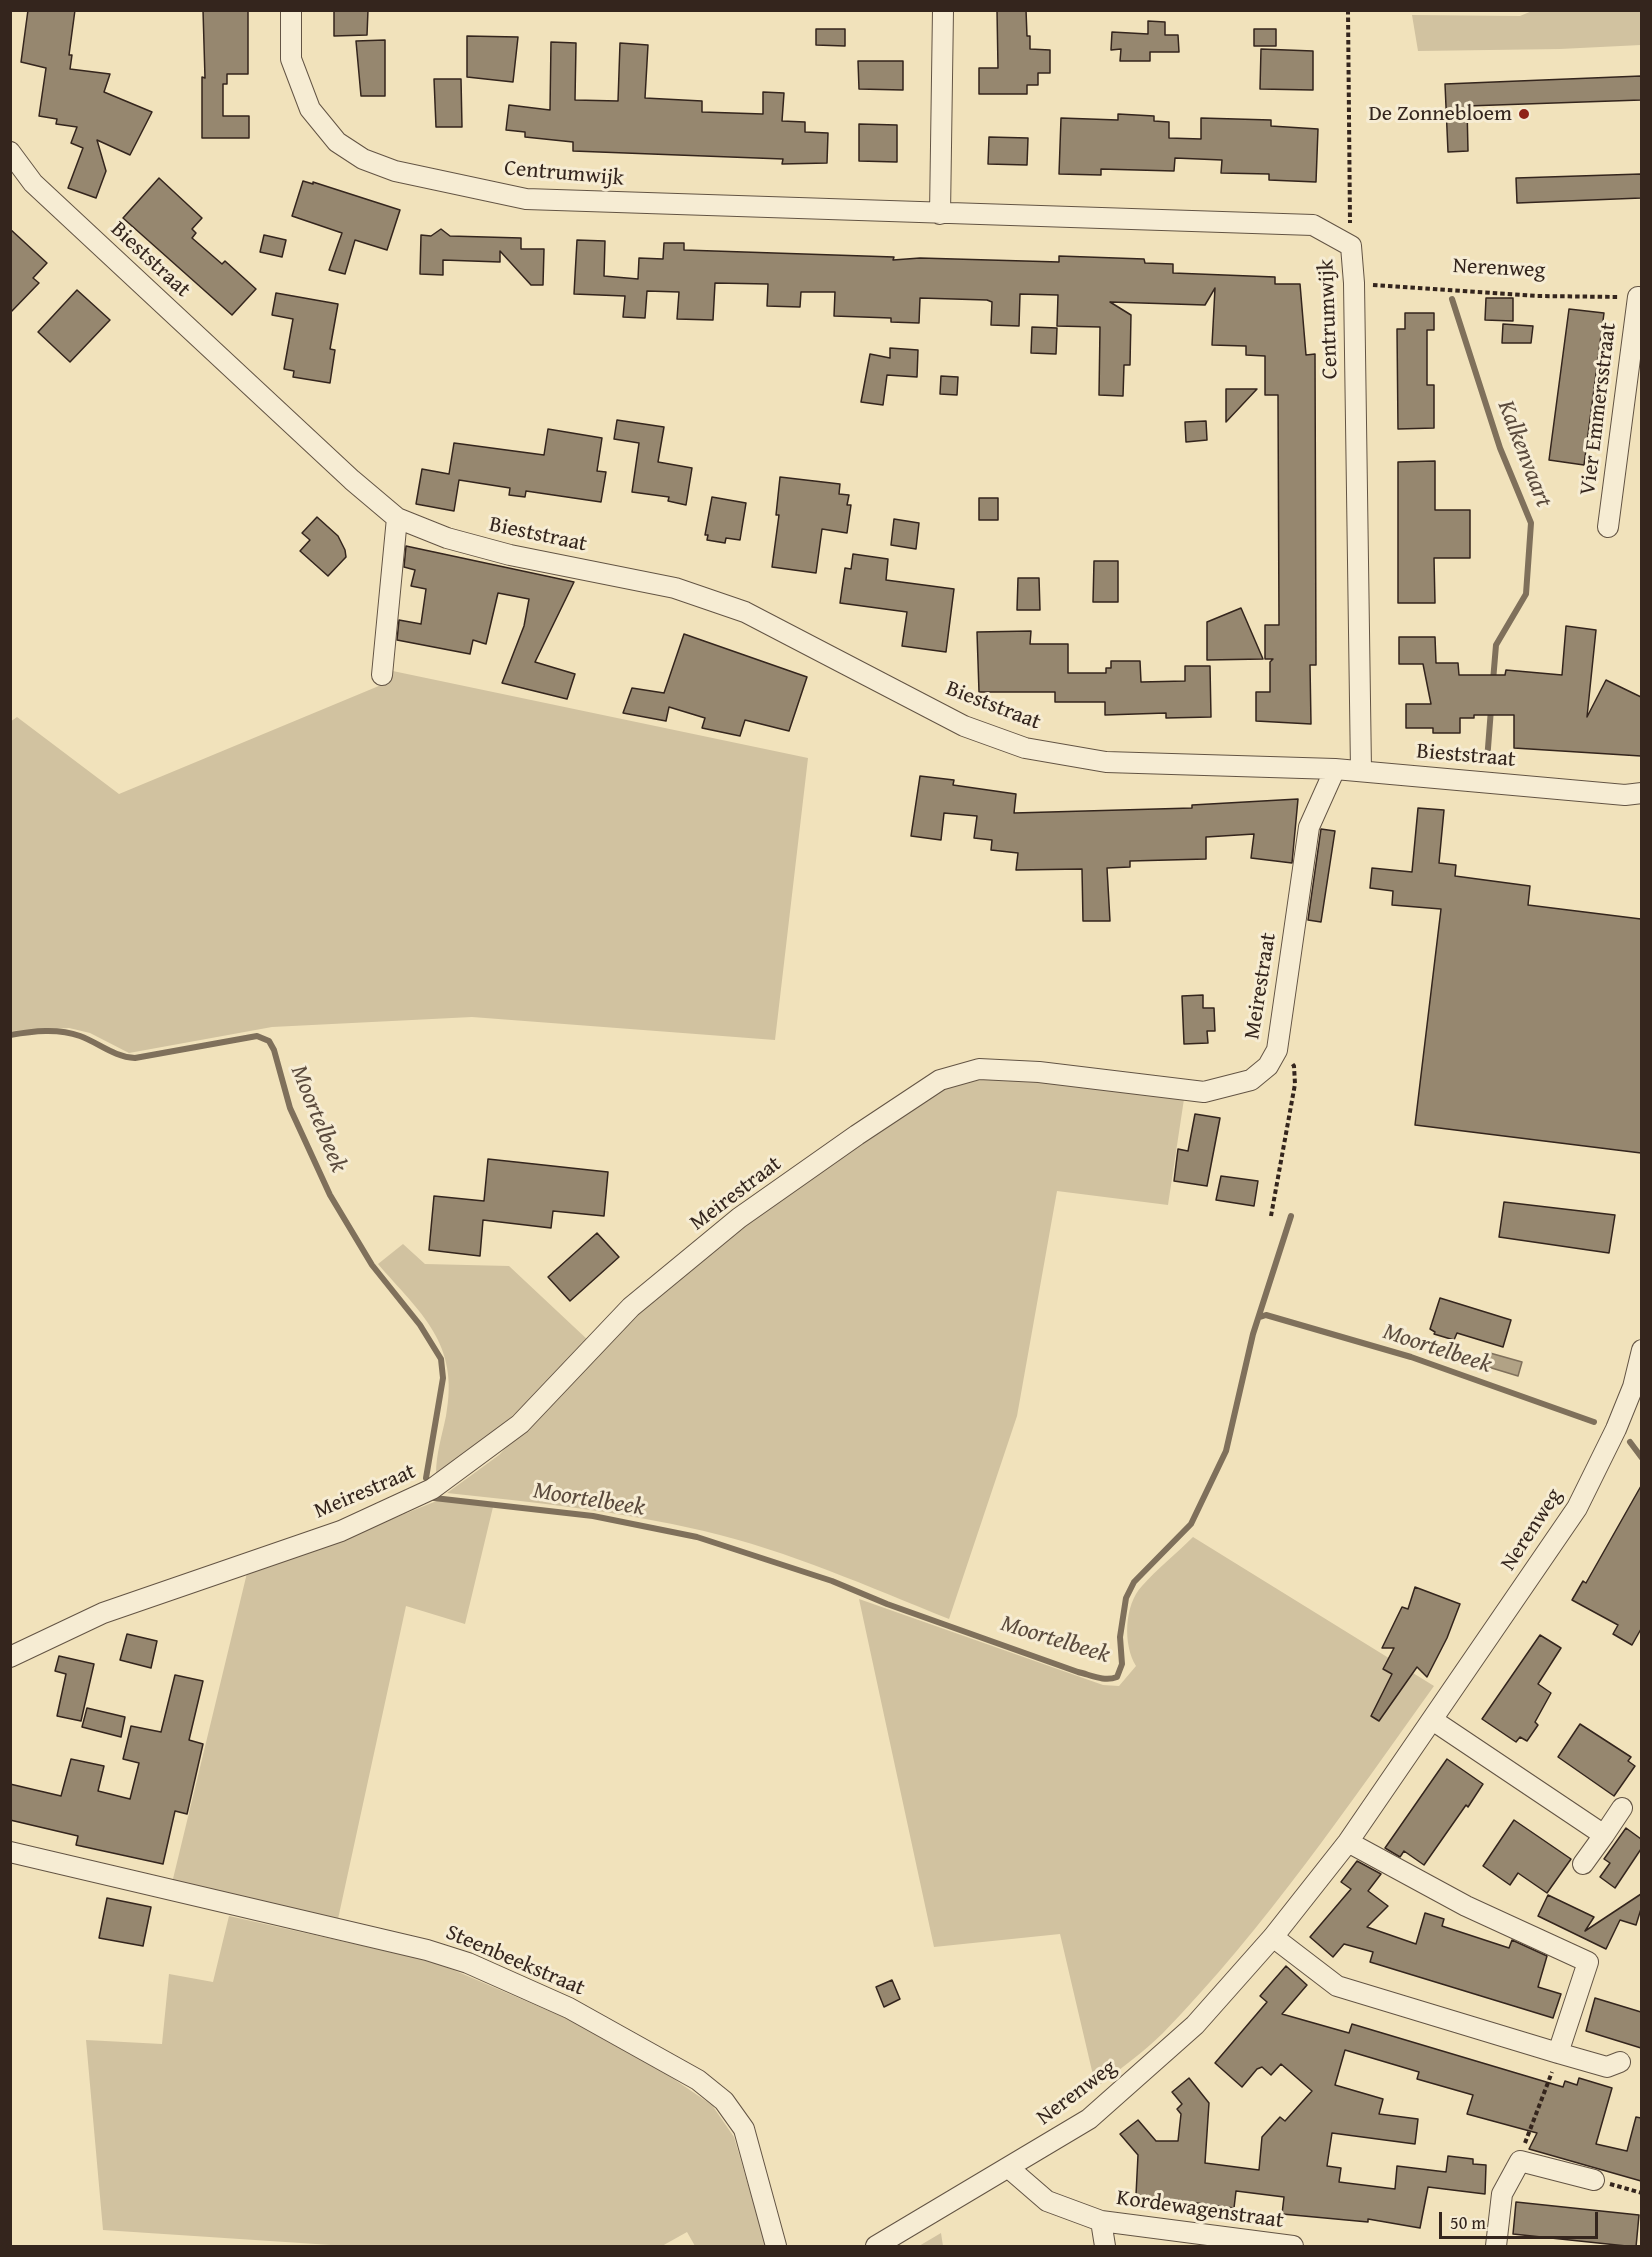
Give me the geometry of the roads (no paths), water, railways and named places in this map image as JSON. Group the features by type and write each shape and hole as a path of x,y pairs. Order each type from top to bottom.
{"street":[{"name":"Centrumwijk","path":"291,10 291,59 310,109 337,142 363,159 394,171 526,199 1313,225 1351,246 1354,283 1361,770"},
{"path":"940,214 943,10"},
{"name":"Bieststraat","path":"10,152 33,183 352,480 397,518 447,538 510,555 675,588 745,612 964,726 1025,748 1106,762 1361,770 1625,795 1641,793"},
{"name":"Vier Emmersstraat","path":"1608,527 1635,380 1638,297"},
{"path":"382,675 397,518"},
{"name":"Meirestraat","path":"10,1657 103,1613 341,1531 432,1489 520,1424 631,1307 730,1225 856,1135 940,1080 979,1069 1039,1072 1204,1092 1251,1080 1268,1066 1277,1050 1309,827 1335,769"},
{"name":"Nerenweg","path":"876,2247 1010,2169 1089,2119 1127,2088 1195,2025 1273,1937 1348,1842 1434,1721 1577,1508 1616,1429 1633,1387 1641,1350"},
{"path":"1434,1721 1604,1834"},
{"path":"1583,1864 1622,1808"},
{"path":"1348,1842 1466,1906 1588,1962 1558,2053"},
{"name":"Steenbeekstraat","path":"10,1852 141,1885 427,1950 468,1963 569,2008 698,2080 724,2101 744,2128 776,2247"},
{"path":"1273,1937 1337,1986 1607,2067 1620,2062"},
{"path":"1496,2247 1502,2194 1520,2161 1594,2180"},
{"name":"Kordewagenstraat","path":"1010,2169 1047,2201 1101,2221 1293,2247"},
{"name":"Kordewagenstraat","path":"1101,2221 1105,2247"}],"waterway":[{"name":"Kalkenvaart","path":"1452,299 1500,448 1531,523 1526,594 1496,645 1493,681"},
{"name":"Kalkenvaart","path":"1487,761 1491,709"},
{"name":"Moortelbeek","path":"10,1035 36,1031 72,1033 120,1055 135,1058 257,1036 269,1041 274,1050 290,1108 330,1195 372,1265 420,1325 441,1359 443,1378 426,1478"},
{"name":"Moortelbeek","path":"434,1498 593,1516 697,1537 832,1581 887,1604 1078,1672 1102,1678 1117,1677 1122,1664 1120,1637 1126,1598 1134,1582 1191,1524 1226,1451 1253,1334 1291,1216"},
{"name":"Moortelbeek","path":"1260,1317 1266,1315 1411,1357 1594,1422"},
{"name":"Moortelbeek","path":"1630,1442 1642,1458"}],"place":[{"name":"De Zonnebloem","path":"1524,114"}]}
